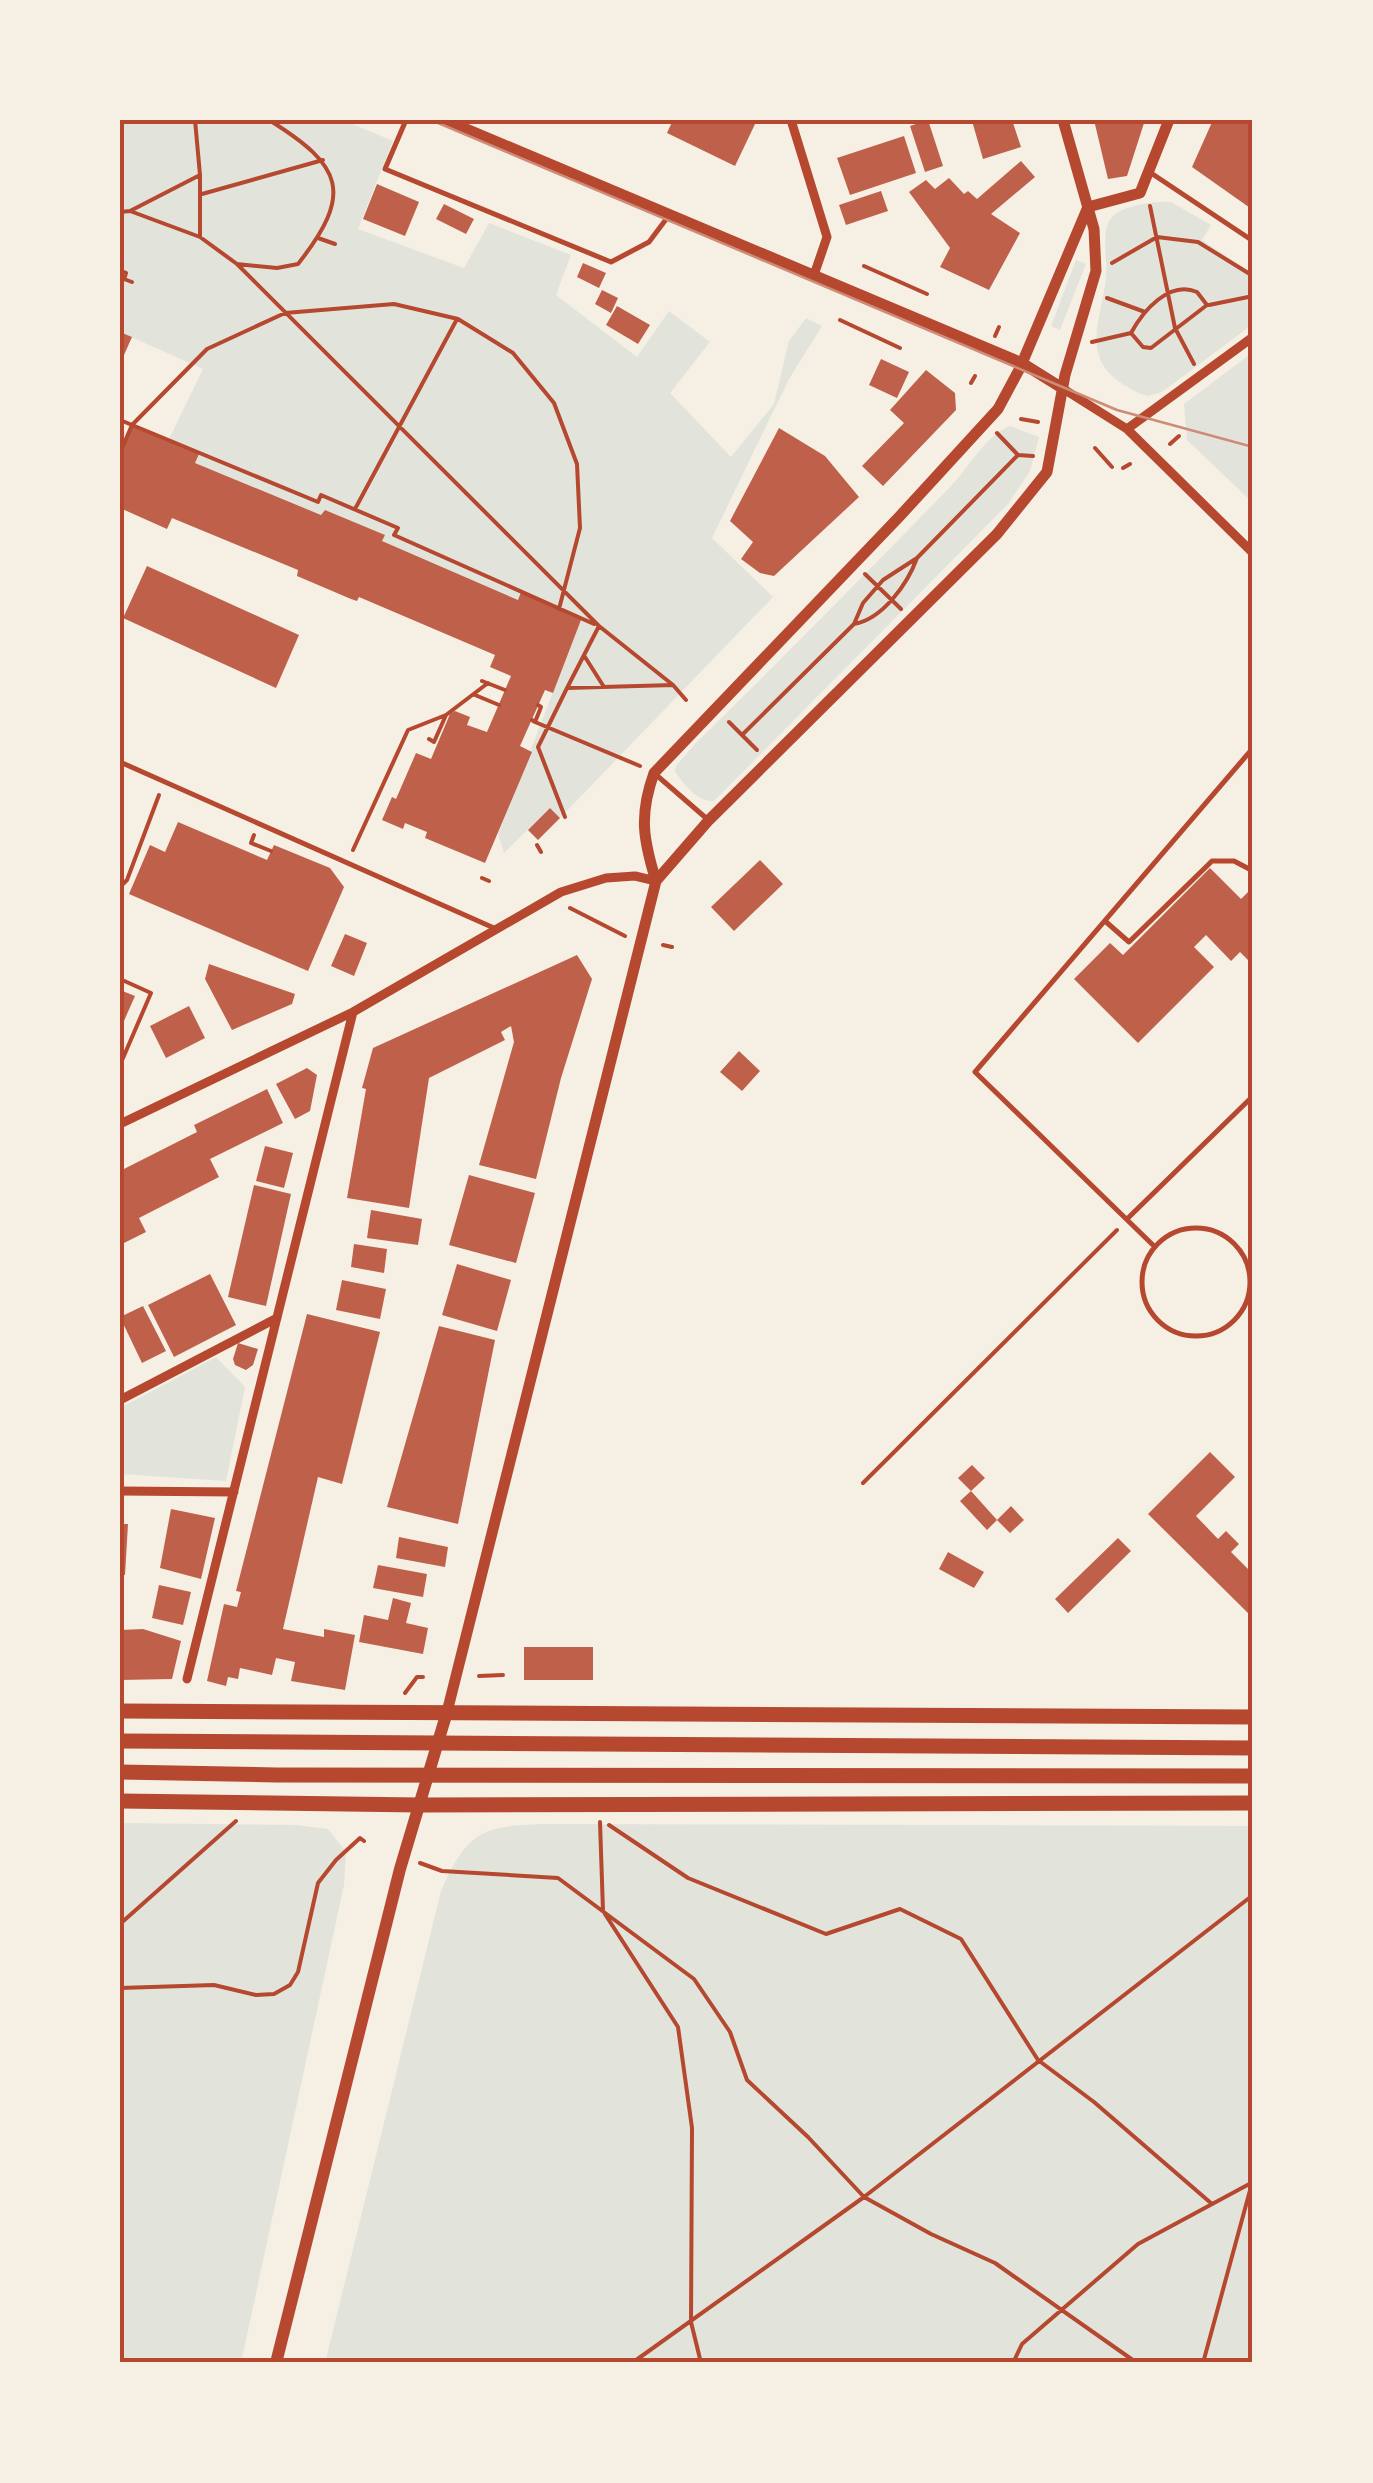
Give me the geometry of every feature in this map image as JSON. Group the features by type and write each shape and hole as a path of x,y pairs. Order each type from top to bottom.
{"main road":[{"path":"120,1710 1253,1719"},
{"path":"276,2363 446,1712"},
{"path":"120,1741 1253,1748"},
{"path":"120,1772 1253,1776"},
{"path":"120,1802 419,1806 1169,1804 1253,1800"}],"street":[{"path":"446,120 1022,363 1127,429 1253,553"},
{"path":"790,120 826,237 814,275"},
{"path":"446,1712 656,881 709,820 997,534 1047,472 1062,388 1096,271 1094,229 1062,120"},
{"path":"656,881 644,840 644,801 654,773 998,409 1022,363 1088,208 1140,192 1169,120"},
{"path":"1127,429 1253,336"},
{"path":"120,1124 352,1012 561,892 606,878 635,876 656,881"},
{"path":"188,1679 352,1012"},
{"path":"120,1400 277,1318"},
{"path":"120,1491 234,1492"}],"lane":[{"path":"406,120 385,170 611,262 649,242 670,214"},
{"path":"1148,171 1253,240"},
{"path":"1155,1246 976,1072 1253,748"},
{"path":"120,762 497,929"},
{"path":"654,773 709,820"},
{"path":"1105,921 1130,942 1212,861 1234,861 1253,871"},
{"path":"1127,1219 1253,1096"},
{"path":"1191,1228 1209,1229 1226,1236 1248,1264 1251,1282 1248,1300 1239,1316 1226,1328 1192,1337 1159,1322 1142,1291 1142,1273 1155,1246 1174,1232 1191,1228"}],"path":[{"path":"196,120 200,238"},
{"path":"237,264 277,268 298,264 330,217 334,189 322,160 308,144 268,120"},
{"path":"200,195 322,160"},
{"path":"120,212 130,211 200,175"},
{"path":"1150,207 1175,328 1200,376"},
{"path":"130,211 200,238 237,264 598,626 673,685 686,700"},
{"path":"1112,264 1157,237 1198,242 1253,276"},
{"path":"318,238 335,244"},
{"path":"864,266 926,294"},
{"path":"120,271 126,274 122,281 132,282"},
{"path":"1086,344 1131,333 1144,312 1180,288 1197,292 1207,305"},
{"path":"1131,333 1142,347 1152,348 1207,305 1253,296"},
{"path":"1107,298 1144,312"},
{"path":"120,453 132,426 207,349 286,313 394,304 458,319 513,353 554,403 578,464 580,528 560,609"},
{"path":"356,509 458,319"},
{"path":"840,320 900,348"},
{"path":"995,336 999,326"},
{"path":"971,383 975,376"},
{"path":"1021,419 1038,422"},
{"path":"120,420 318,502 321,495 356,509 398,528 394,535 598,626"},
{"path":"997,433 1018,456"},
{"path":"1170,444 1178,436"},
{"path":"1094,448 1112,467"},
{"path":"854,624 856,614 892,572 917,558 1018,456 1034,456"},
{"path":"1123,468 1130,464"},
{"path":"742,735 854,624 864,622 891,600 912,573 917,558"},
{"path":"854,564 911,620"},
{"path":"566,817 538,747 598,626"},
{"path":"584,656 604,687"},
{"path":"348,863 408,730 446,716 485,682 505,690"},
{"path":"567,688 673,685"},
{"path":"474,694 498,705"},
{"path":"538,705 542,707 533,721 627,760"},
{"path":"714,708 769,761"},
{"path":"429,740 434,742 446,716"},
{"path":"120,886 127,880 164,782"},
{"path":"537,846 541,852"},
{"path":"482,878 490,881"},
{"path":"570,908 620,935"},
{"path":"663,945 672,946"},
{"path":"120,980 151,993 120,1065"},
{"path":"863,1483 1127,1219"},
{"path":"478,1676 503,1676"},
{"path":"397,1696 423,1677"},
{"path":"120,1924 238,1819"},
{"path":"701,2363 690,2322 692,2128 678,2027 603,1911 600,1819 688,1878 826,1934 900,1908 961,1939 1038,2060 1094,2102 1212,2204"},
{"path":"120,1988 214,1985 256,1996 274,1994 290,1985 298,1972 318,1883 336,1860 360,1838 364,1840"},
{"path":"416,1862 442,1871 558,1878 694,1979 730,2032 747,2080 864,2197 930,2234 994,2263 1136,2363"},
{"path":"632,2363 864,2197 1253,1896"},
{"path":"1013,2363 1022,2344 1138,2244 1252,2183"},
{"path":"1203,2363 1252,2183"}],"shaded area":[{"path":"120,120 343,120 393,141 358,229 464,268 489,223 571,255 556,295 637,357 669,311 710,342 670,393 731,457 774,404 789,341 806,318 822,326 789,379 712,538 773,597 560,818 550,808 504,853 498,834 581,620 521,593 518,600 382,541 384,535 325,510 321,515 195,463 199,454 168,441 203,369 120,332"},
{"path":"1171,202 1211,225 1202,240 1253,274 1253,324 1162,392 1148,396 1127,387 1108,372 1097,348 1106,278 1106,230 1112,217 1124,209"},
{"path":"1076,260 1086,264 1060,330 1051,326"},
{"path":"1253,352 1253,503 1187,440 1184,404"},
{"path":"1010,426 1039,437 1030,471 1008,504 714,801 692,792 675,771 694,745 951,486 985,444"},
{"path":"216,1357 245,1387 226,1481 120,1474 120,1408"},
{"path":"120,1823 296,1825 328,1829 346,1852 344,1885 241,2363 120,2363"},
{"path":"1253,1826 1253,2363 325,2363 441,1891 459,1856 478,1836 505,1827"}],"building":[{"path":"673,120 756,122 735,166 667,133"},
{"path":"928,120 943,166 925,172 910,126"},
{"path":"1012,120 1021,147 983,159 972,121"},
{"path":"1094,120 1145,120 1127,176 1108,179"},
{"path":"1213,120 1253,120 1249,147 1253,149 1253,210 1192,167"},
{"path":"904,136 916,173 850,195 837,158"},
{"path":"1021,161 1035,177 991,214 1020,233 989,290 940,267 950,248 909,192 926,180 935,189 949,178 964,194 968,191 977,199"},
{"path":"377,184 419,202 405,236 363,219"},
{"path":"881,191 888,211 846,225 839,205"},
{"path":"444,204 474,219 466,234 436,219"},
{"path":"583,263 606,273 599,288 577,277"},
{"path":"602,290 618,298 611,313 595,304"},
{"path":"617,306 650,325 638,344 606,325"},
{"path":"120,332 132,337 120,364"},
{"path":"881,359 909,372 897,398 869,385"},
{"path":"926,370 955,393 956,410 883,486 862,466 904,423 890,410"},
{"path":"133,426 199,454 195,463 321,515 325,510 385,535 382,541 518,600 521,592 581,620 553,693 545,690 520,746 532,752 485,863 425,838 427,832 405,823 403,829 382,820 416,753 431,759 450,714 455,711 470,717 467,725 487,732 511,676 490,667 495,655 359,597 357,601 351,599 297,576 298,570 172,518 167,529 120,508 120,456"},
{"path":"779,428 825,456 859,497 774,576 760,573 741,559 753,542 730,521"},
{"path":"147,566 299,635 276,688 123,618"},
{"path":"550,808 560,818 538,840 528,830"},
{"path":"178,822 267,860 274,845 330,868 344,887 308,971 129,894 150,845 165,852"},
{"path":"760,860 783,884 734,931 711,907"},
{"path":"1210,868 1241,899 1253,887 1253,965 1240,952 1231,961 1206,935 1194,947 1214,967 1138,1043 1074,979 1110,943 1123,955"},
{"path":"345,934 367,943 354,976 331,966"},
{"path":"577,955 592,979 561,1078 536,1179 479,1165 514,1042 511,1026 501,1032 505,1040 429,1078 409,1208 347,1198 366,1089 362,1088 373,1048"},
{"path":"209,964 295,994 292,1004 232,1030 205,979"},
{"path":"120,990 135,996 120,1030"},
{"path":"189,1006 205,1038 166,1058 150,1026"},
{"path":"739,1051 760,1071 742,1091 720,1072"},
{"path":"307,1068 317,1075 310,1111 295,1119 276,1084"},
{"path":"267,1089 283,1123 210,1159 219,1177 139,1218 146,1232 120,1245 120,1171 197,1132 194,1125"},
{"path":"265,1146 293,1153 284,1188 256,1181"},
{"path":"469,1175 535,1193 516,1263 449,1245"},
{"path":"254,1185 291,1194 266,1306 228,1297"},
{"path":"371,1210 422,1219 418,1245 367,1238"},
{"path":"354,1244 387,1249 384,1273 351,1267"},
{"path":"457,1264 511,1280 497,1331 442,1315"},
{"path":"210,1274 236,1325 174,1357 148,1305"},
{"path":"342,1280 386,1289 380,1319 336,1310"},
{"path":"143,1306 166,1351 142,1363 120,1317"},
{"path":"307,1314 380,1332 342,1484 318,1477 283,1629 324,1637 324,1629 355,1635 345,1690 291,1681 295,1662 276,1658 272,1675 240,1668 238,1679 228,1677 226,1686 207,1681 224,1604 237,1607 241,1592 236,1591"},
{"path":"439,1326 495,1340 458,1524 387,1507"},
{"path":"238,1343 258,1349 253,1365 246,1370 235,1365 233,1359"},
{"path":"1210,1452 1235,1477 1196,1516 1218,1539 1226,1531 1239,1544 1231,1552 1251,1572 1253,1569 1253,1618 1148,1514"},
{"path":"972,1465 985,1478 971,1491 958,1478"},
{"path":"971,1491 997,1520 987,1530 960,1501"},
{"path":"1011,1506 1024,1520 1010,1533 997,1520"},
{"path":"171,1509 215,1518 201,1579 160,1568"},
{"path":"120,1524 128,1524 125,1575 120,1575"},
{"path":"399,1537 448,1547 445,1567 396,1558"},
{"path":"1118,1538 1131,1551 1068,1613 1055,1599"},
{"path":"948,1552 984,1572 974,1588 939,1569"},
{"path":"378,1565 427,1574 423,1597 373,1588"},
{"path":"159,1585 191,1592 183,1625 152,1618"},
{"path":"393,1598 411,1603 406,1623 428,1628 423,1654 359,1642 364,1615 388,1620"},
{"path":"143,1629 181,1641 172,1679 120,1680 120,1630"},
{"path":"524,1647 593,1647 593,1680 524,1680"}],"tram line":[{"path":"431,120 1117,410 1253,447"}]}
